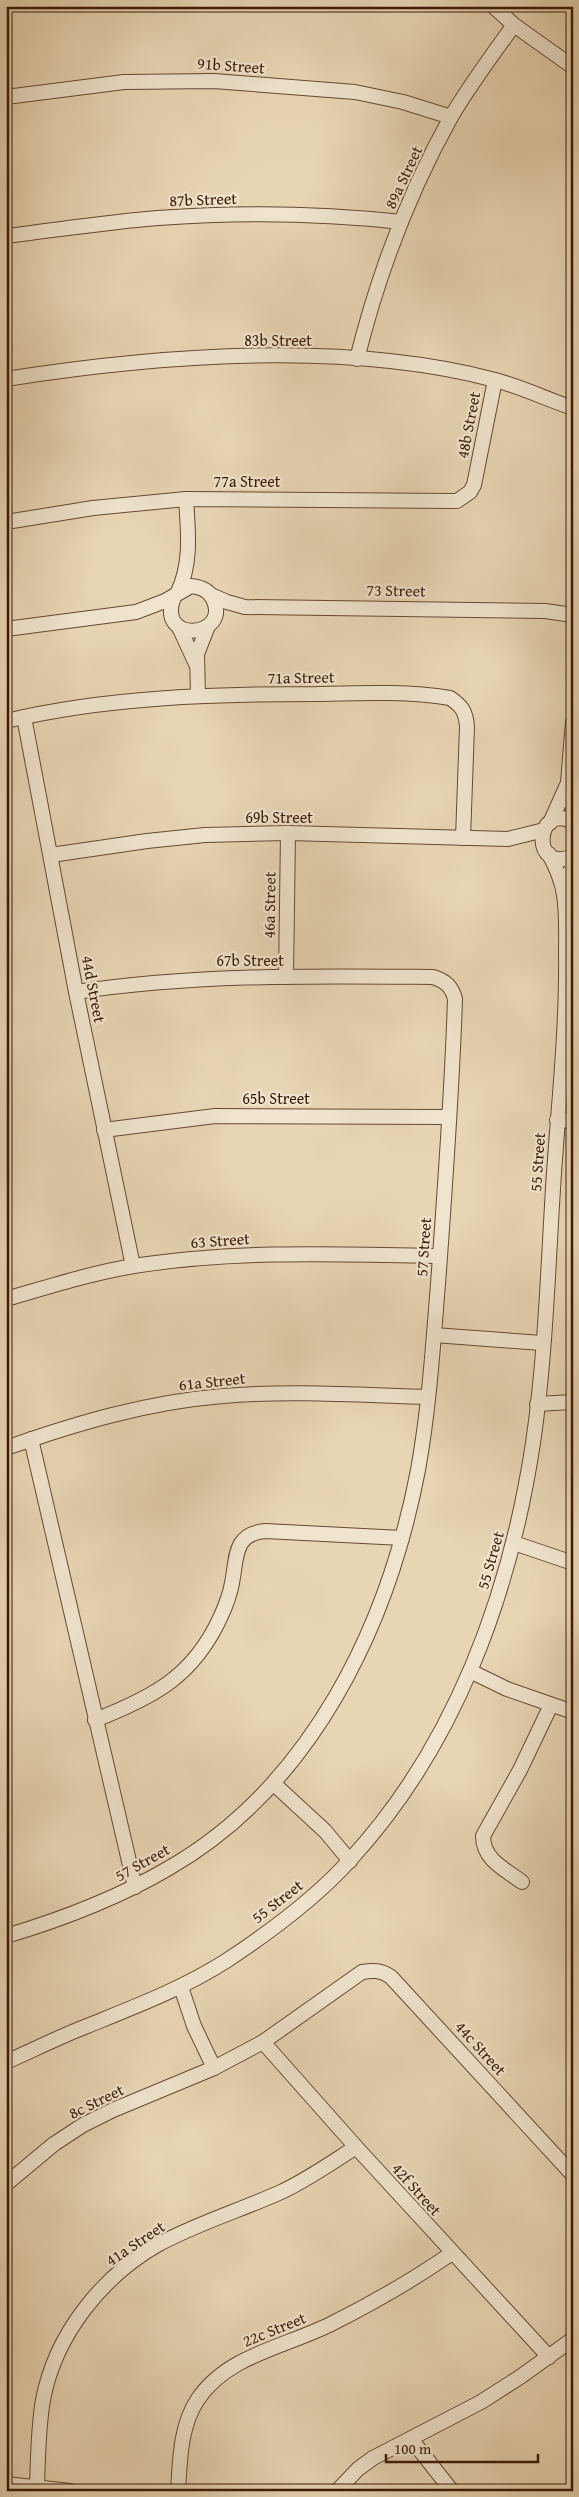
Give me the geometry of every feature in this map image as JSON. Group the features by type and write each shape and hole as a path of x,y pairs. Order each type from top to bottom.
{"street":[{"path":"493,6 514,25 573,67"},
{"name":"89a Street","path":"357,359 377,289 401,222 451,117 514,25"},
{"name":"91b Street","path":"6,97 124,82 214,81 355,92 404,102 451,117"},
{"name":"87b Street","path":"6,236 126,221 227,215 315,215 401,222"},
{"name":"83b Street","path":"6,379 134,362 283,356 357,359 449,370 495,380 547,397 573,408"},
{"name":"48b Street","path":"476,477 495,380"},
{"name":"83b Street","path":"547,397 573,402"},
{"name":"77a Street","path":"6,522 93,508 186,499 457,501 470,492 476,477"},
{"path":"186,499 189,551 194,571 215,602 211,622 200,644 196,664 198,696"},
{"path":"189,551 186,572 170,611 196,664"},
{"path":"136,612 191,586 208,592"},
{"name":"73 Street","path":"208,592 227,602 245,607 545,611 573,608"},
{"name":"73 Street","path":"211,622 245,607"},
{"name":"73 Street","path":"545,611 573,615"},
{"path":"6,629 136,612 157,615 177,626 194,632 211,622"},
{"name":"71a Street","path":"6,721 111,704 198,696 341,694 450,698 460,704 466,715 463,838"},
{"name":"44d Street","path":"24,717 76,992 133,1266"},
{"path":"573,722 568,782 573,812"},
{"path":"547,852 542,836 568,782"},
{"name":"69b Street","path":"508,839 563,819 573,822"},
{"name":"69b Street","path":"51,855 176,837 288,834 508,839 547,852 560,859 573,856"},
{"name":"46a Street","path":"286,977 288,834"},
{"name":"55 Street","path":"6,2062 67,2034 177,1989 224,1962 276,1925 327,1883 353,1857 382,1822 425,1759 449,1718 468,1676 496,1602 514,1543 528,1474 538,1398 566,1017 564,896 558,874 547,852"},
{"name":"55 Street","path":"564,896 573,862"},
{"name":"67b Street","path":"76,992 181,979 425,976"},
{"name":"57 Street","path":"6,1936 72,1914 135,1887 172,1867 207,1843 241,1816 274,1784 307,1741 364,1644 385,1592 402,1538 418,1470 434,1335 456,999 453,991 441,979 425,976"},
{"name":"65b Street","path":"104,1130 215,1116 448,1117"},
{"path":"557,1120 573,1121"},
{"name":"63 Street","path":"6,1299 133,1266 180,1260 260,1255 440,1256"},
{"path":"434,1335 542,1343"},
{"name":"61a Street","path":"6,1448 117,1413 185,1400 224,1396 304,1393 428,1397"},
{"path":"538,1398 573,1400"},
{"path":"31,1439 135,1887"},
{"path":"96,1720 135,1705 155,1694 190,1664 204,1646 222,1613 232,1584 239,1546 246,1537 254,1532 402,1538"},
{"path":"514,1543 573,1563"},
{"path":"468,1676 573,1712"},
{"path":"522,1882 488,1856 483,1847 483,1836 520,1770 550,1704"},
{"path":"274,1784 353,1857"},
{"name":"44c Street","path":"353,1979 362,1972 372,1970 383,1972 391,1977 573,2175"},
{"name":"8c Street","path":"6,2184 48,2149 83,2125 113,2110 214,2068 263,2042 353,1979"},
{"path":"177,1989 214,2068"},
{"name":"55 Street","path":"6,2053 67,2034"},
{"name":"42f Street","path":"263,2042 452,2254 549,2357"},
{"name":"41a Street","path":"37,2487 44,2399 52,2368 66,2338 83,2311 107,2283 158,2244 283,2191 356,2148"},
{"name":"22c Street","path":"178,2491 181,2448 186,2423 197,2400 213,2380 233,2365 299,2338 377,2301 452,2254"},
{"path":"337,2491 358,2469 374,2458 481,2402 573,2339"},
{"path":"411,2439 452,2491"},
{"path":"6,2484 70,2491"}]}
